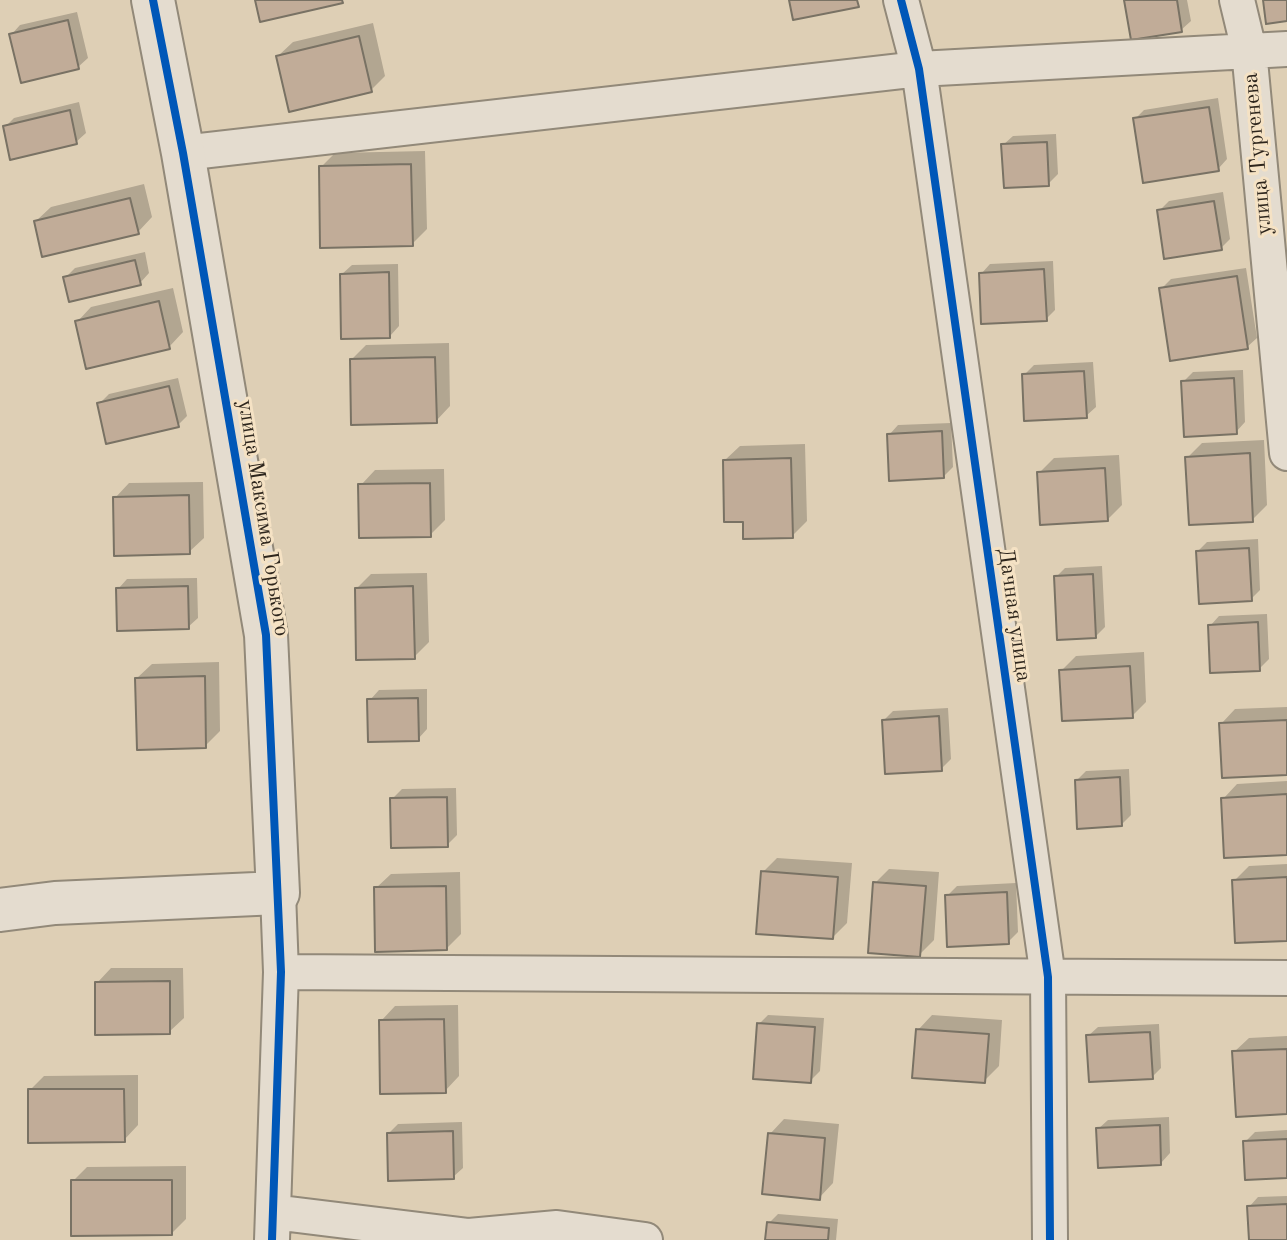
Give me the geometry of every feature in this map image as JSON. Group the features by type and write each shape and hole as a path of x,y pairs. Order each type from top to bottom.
{"street":[{"name":"улица Максима Горького","path":"153,0 183,153 266,635 281,972 272,1226"},
{"name":"Дачная улица","path":"901,0 919,69 1048,977 1050,1240"},
{"name":"улица Тургенева","path":"1237,0 1249,50 1287,453"},
{"path":"183,153 919,69 1287,49"},
{"path":"0,910 55,903 278,893"},
{"path":"281,972 1287,978"},
{"path":"272,1226 469,1236 557,1228 645,1240"}],"building":[{"path":"255,0 342,0 343,3 260,22"},
{"path":"789,0 857,0 859,7 793,20"},
{"path":"1124,0 1177,0 1182,32 1131,40"},
{"path":"1263,0 1287,0 1287,21 1266,24"},
{"path":"68,20 79,69 21,83 9,34"},
{"path":"359,36 372,92 289,112 276,56"},
{"path":"1209,107 1219,171 1143,183 1133,118"},
{"path":"70,110 77,144 10,160 3,126"},
{"path":"1047,142 1049,186 1004,188 1001,144"},
{"path":"411,164 413,246 320,248 319,166"},
{"path":"130,198 139,234 42,257 34,221"},
{"path":"1214,201 1222,250 1164,259 1157,210"},
{"path":"135,260 141,285 69,302 63,277"},
{"path":"1044,269 1047,321 981,324 979,273"},
{"path":"389,272 390,338 341,339 340,274"},
{"path":"1237,276 1248,349 1170,361 1159,288"},
{"path":"159,301 170,349 86,369 75,321"},
{"path":"435,357 437,423 351,425 350,359"},
{"path":"1084,371 1087,418 1024,421 1022,374"},
{"path":"1234,378 1237,434 1184,437 1181,381"},
{"path":"169,386 179,427 106,444 97,403"},
{"path":"942,431 944,478 889,481 887,434"},
{"path":"1250,453 1253,522 1189,525 1185,457"},
{"path":"791,458 793,538 743,539 743,522 724,522 723,460"},
{"path":"1105,468 1108,521 1040,525 1037,472"},
{"path":"430,483 431,537 359,538 358,484"},
{"path":"189,495 190,554 114,556 113,497"},
{"path":"1249,548 1252,601 1199,604 1196,551"},
{"path":"1093,574 1096,638 1057,640 1054,576"},
{"path":"188,586 189,629 117,631 116,588"},
{"path":"413,586 415,659 356,660 355,588"},
{"path":"1258,622 1260,671 1210,673 1208,625"},
{"path":"1130,666 1133,718 1062,721 1059,670"},
{"path":"205,676 206,748 137,750 135,678"},
{"path":"418,698 419,741 368,742 367,699"},
{"path":"939,716 942,771 885,774 882,720"},
{"path":"1287,720 1287,775 1222,778 1219,723"},
{"path":"1120,777 1122,826 1077,829 1075,780"},
{"path":"1287,794 1287,855 1224,858 1221,798"},
{"path":"447,797 448,847 391,848 390,798"},
{"path":"761,871 838,877 833,939 756,934"},
{"path":"1287,877 1287,941 1235,943 1232,880"},
{"path":"873,882 926,886 920,957 868,953"},
{"path":"446,886 447,950 375,952 374,887"},
{"path":"1007,892 1009,944 947,947 945,895"},
{"path":"170,981 170,1034 95,1035 95,982"},
{"path":"444,1019 446,1093 380,1094 379,1020"},
{"path":"757,1023 815,1027 811,1083 753,1079"},
{"path":"916,1029 989,1034 985,1083 912,1078"},
{"path":"1150,1032 1153,1079 1089,1082 1086,1035"},
{"path":"1287,1049 1287,1114 1236,1117 1232,1051"},
{"path":"28,1089 124,1089 125,1142 28,1143"},
{"path":"1160,1125 1161,1165 1098,1168 1096,1128"},
{"path":"453,1131 454,1179 388,1181 387,1133"},
{"path":"768,1133 825,1138 820,1200 762,1194"},
{"path":"1287,1139 1287,1178 1245,1180 1243,1141"},
{"path":"71,1180 172,1180 172,1235 71,1236"},
{"path":"1287,1204 1287,1240 1249,1240 1247,1206"},
{"path":"767,1222 829,1228 828,1240 765,1240"}],"cycle path":[{"path":"153,0 183,153 266,635 281,972 272,1240"},
{"path":"901,0 919,69 1048,977 1050,1240"}]}
